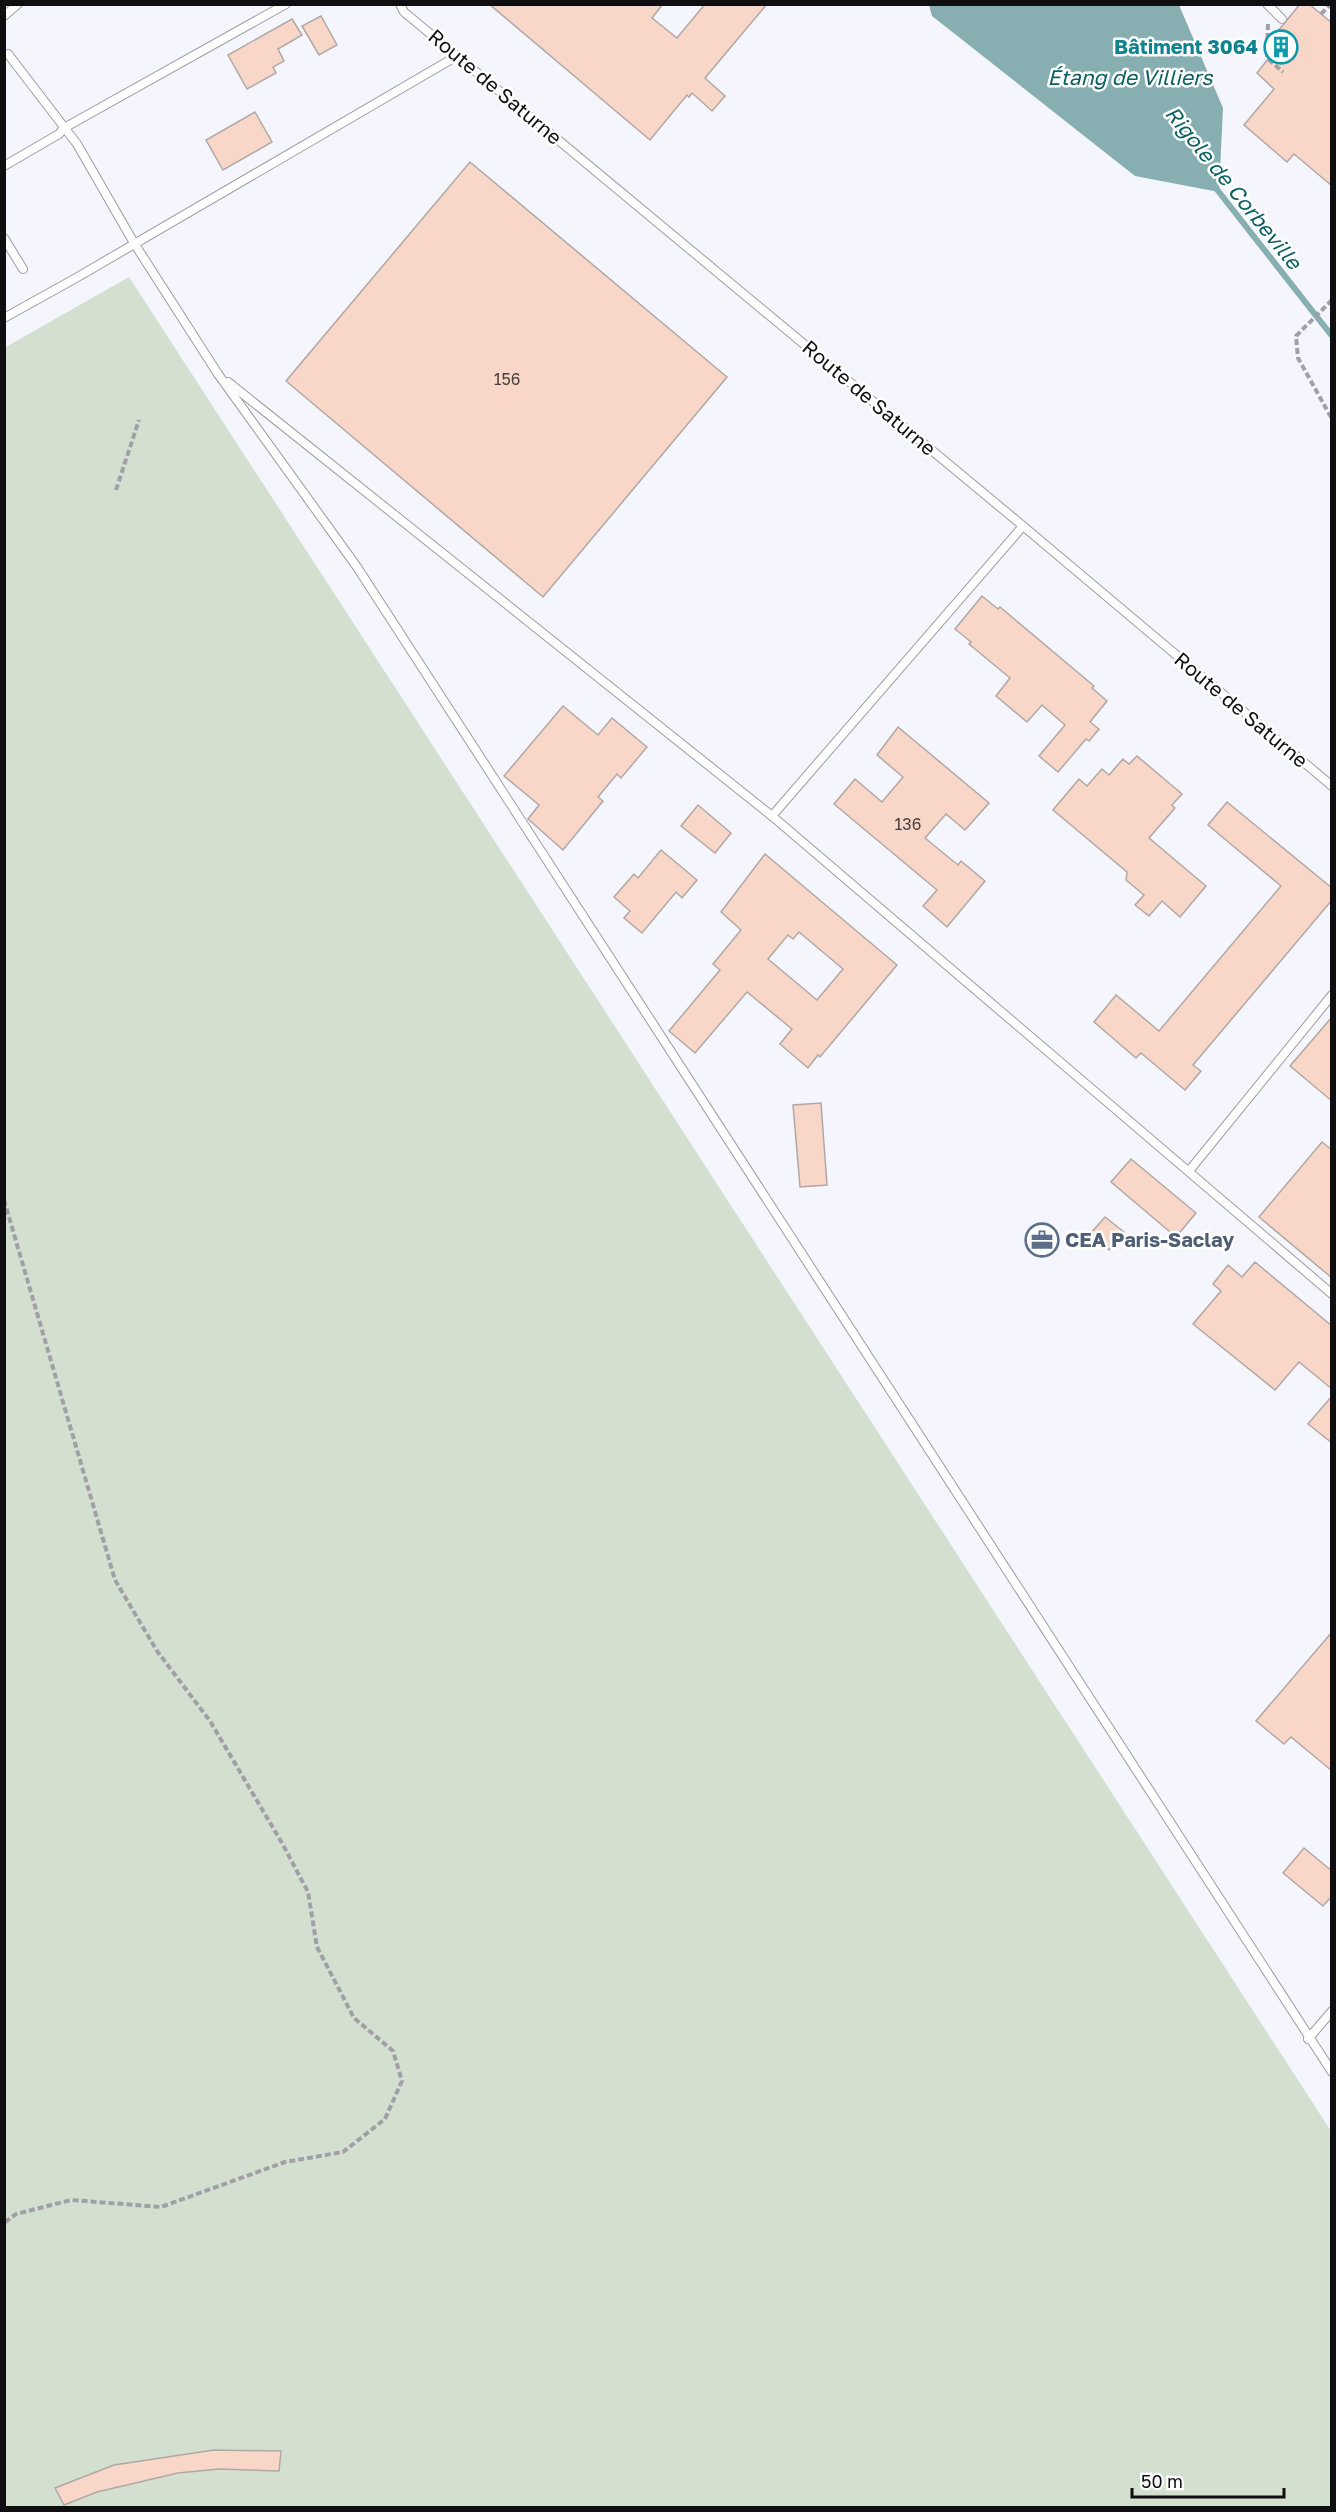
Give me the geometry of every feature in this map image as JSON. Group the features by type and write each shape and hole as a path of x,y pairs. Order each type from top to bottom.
{"lane":[{"path":"4,16 18,4"},
{"path":"4,166 59,134 64,128 286,4"},
{"path":"1266,4 1282,19"},
{"name":"Route de Saturne","path":"402,8 1332,786"},
{"path":"8,54 77,144 134,243 218,374 357,567 1308,2039 1332,2072"},
{"path":"4,318 457,56"},
{"path":"4,238 23,269"},
{"path":"218,374 772,816 1332,1294"},
{"path":"772,816 1023,526"},
{"path":"1189,1171 1332,995"},
{"path":"1308,2039 1332,2011"}],"path":[{"path":"1321,14 1331,4"},
{"path":"1271,16 1266,27 1267,58 1283,72"},
{"path":"1332,300 1296,336 1298,358 1332,419"},
{"path":"116,490 139,420"},
{"path":"4,1200 116,1580 158,1651 210,1720 282,1843 308,1892 317,1947 354,2018 393,2051 402,2080 385,2119 343,2152 285,2162 161,2207 71,2200 16,2214 4,2223"}],"shaded area":[{"path":"129,277 1331,2131 1331,2507 5,2507 4,348"}],"water":[{"name":"Étang de Villiers","path":"929,5 1179,5 1223,108 1219,192 1135,176 932,16"}],"building":[{"path":"489,4 663,4 652,18 677,38 705,4 767,4 705,78 725,96 712,111 692,93 689,97 687,95 650,140"},
{"path":"1300,4 1309,4 1332,23 1332,186 1294,154 1287,162 1244,125 1274,89 1257,73 1272,54 1267,50 1271,45 1269,42"},
{"path":"321,16 337,45 319,55 302,26"},
{"path":"292,19 302,35 278,49 284,61 273,67 276,73 247,89 228,55"},
{"path":"255,112 272,142 223,170 206,140"},
{"path":"470,162 727,377 543,597 286,381"},
{"path":"982,596 998,609 1000,607 1094,686 1092,688 1107,701 1090,722 1099,729 1089,741 1086,739 1058,772 1039,756 1065,725 1042,705 1027,722 996,696 1010,678 969,644 971,642 955,629"},
{"path":"563,706 598,735 612,718 647,747 621,778 617,774 598,797 603,801 563,850 528,819 539,805 504,776"},
{"path":"898,727 989,803 965,830 946,814 925,838 958,865 961,861 985,881 947,927 923,906 937,890 834,804 855,779 882,802 903,777 877,755"},
{"path":"1137,756 1182,794 1172,805 1175,808 1149,838 1206,886 1180,917 1162,901 1149,916 1135,905 1144,895 1126,880 1127,872 1053,810 1079,779 1087,786 1102,769 1109,775 1123,759 1129,764"},
{"path":"1227,802 1332,888 1332,900 1193,1065 1201,1071 1185,1090 1141,1053 1136,1058 1094,1022 1116,995 1159,1031 1281,886 1208,825"},
{"path":"698,805 731,833 715,853 681,826"},
{"path":"661,850 697,880 682,898 676,892 642,933 624,918 630,911 614,897 634,874 638,878"},
{"path":"765,854 897,965 820,1057 818,1055 808,1068 780,1044 792,1029 747,992 695,1053 669,1031 720,970 713,964 741,930 721,912","holes":["799,932 843,969 817,1000 768,959 788,935 793,939"]},
{"path":"1332,1017 1332,1101 1290,1066"},
{"path":"821,1103 827,1185 800,1187 793,1105"},
{"path":"1322,1142 1332,1150 1332,1278 1259,1217"},
{"path":"1131,1159 1196,1213 1176,1237 1111,1182"},
{"path":"1105,1217 1124,1232 1109,1250 1090,1234"},
{"path":"1255,1262 1332,1326 1332,1389 1299,1362 1275,1390 1193,1324 1221,1291 1213,1284 1228,1265 1242,1277"},
{"path":"1332,1396 1332,1443 1308,1424"},
{"path":"1332,1632 1332,1771 1291,1737 1284,1744 1256,1721"},
{"path":"1304,1848 1332,1871 1332,1896 1323,1906 1283,1873"},
{"path":"214,2450 281,2451 279,2471 219,2469 178,2473 97,2492 64,2505 55,2488 114,2465"}],"waterway":[{"name":"Rigole de Corbeville","path":"1215,187 1332,336"}],"place":[{"name":"Bâtiment 3064","path":"1281,47"},
{"name":"CEA Paris-Saclay","path":"1042,1240"}]}
